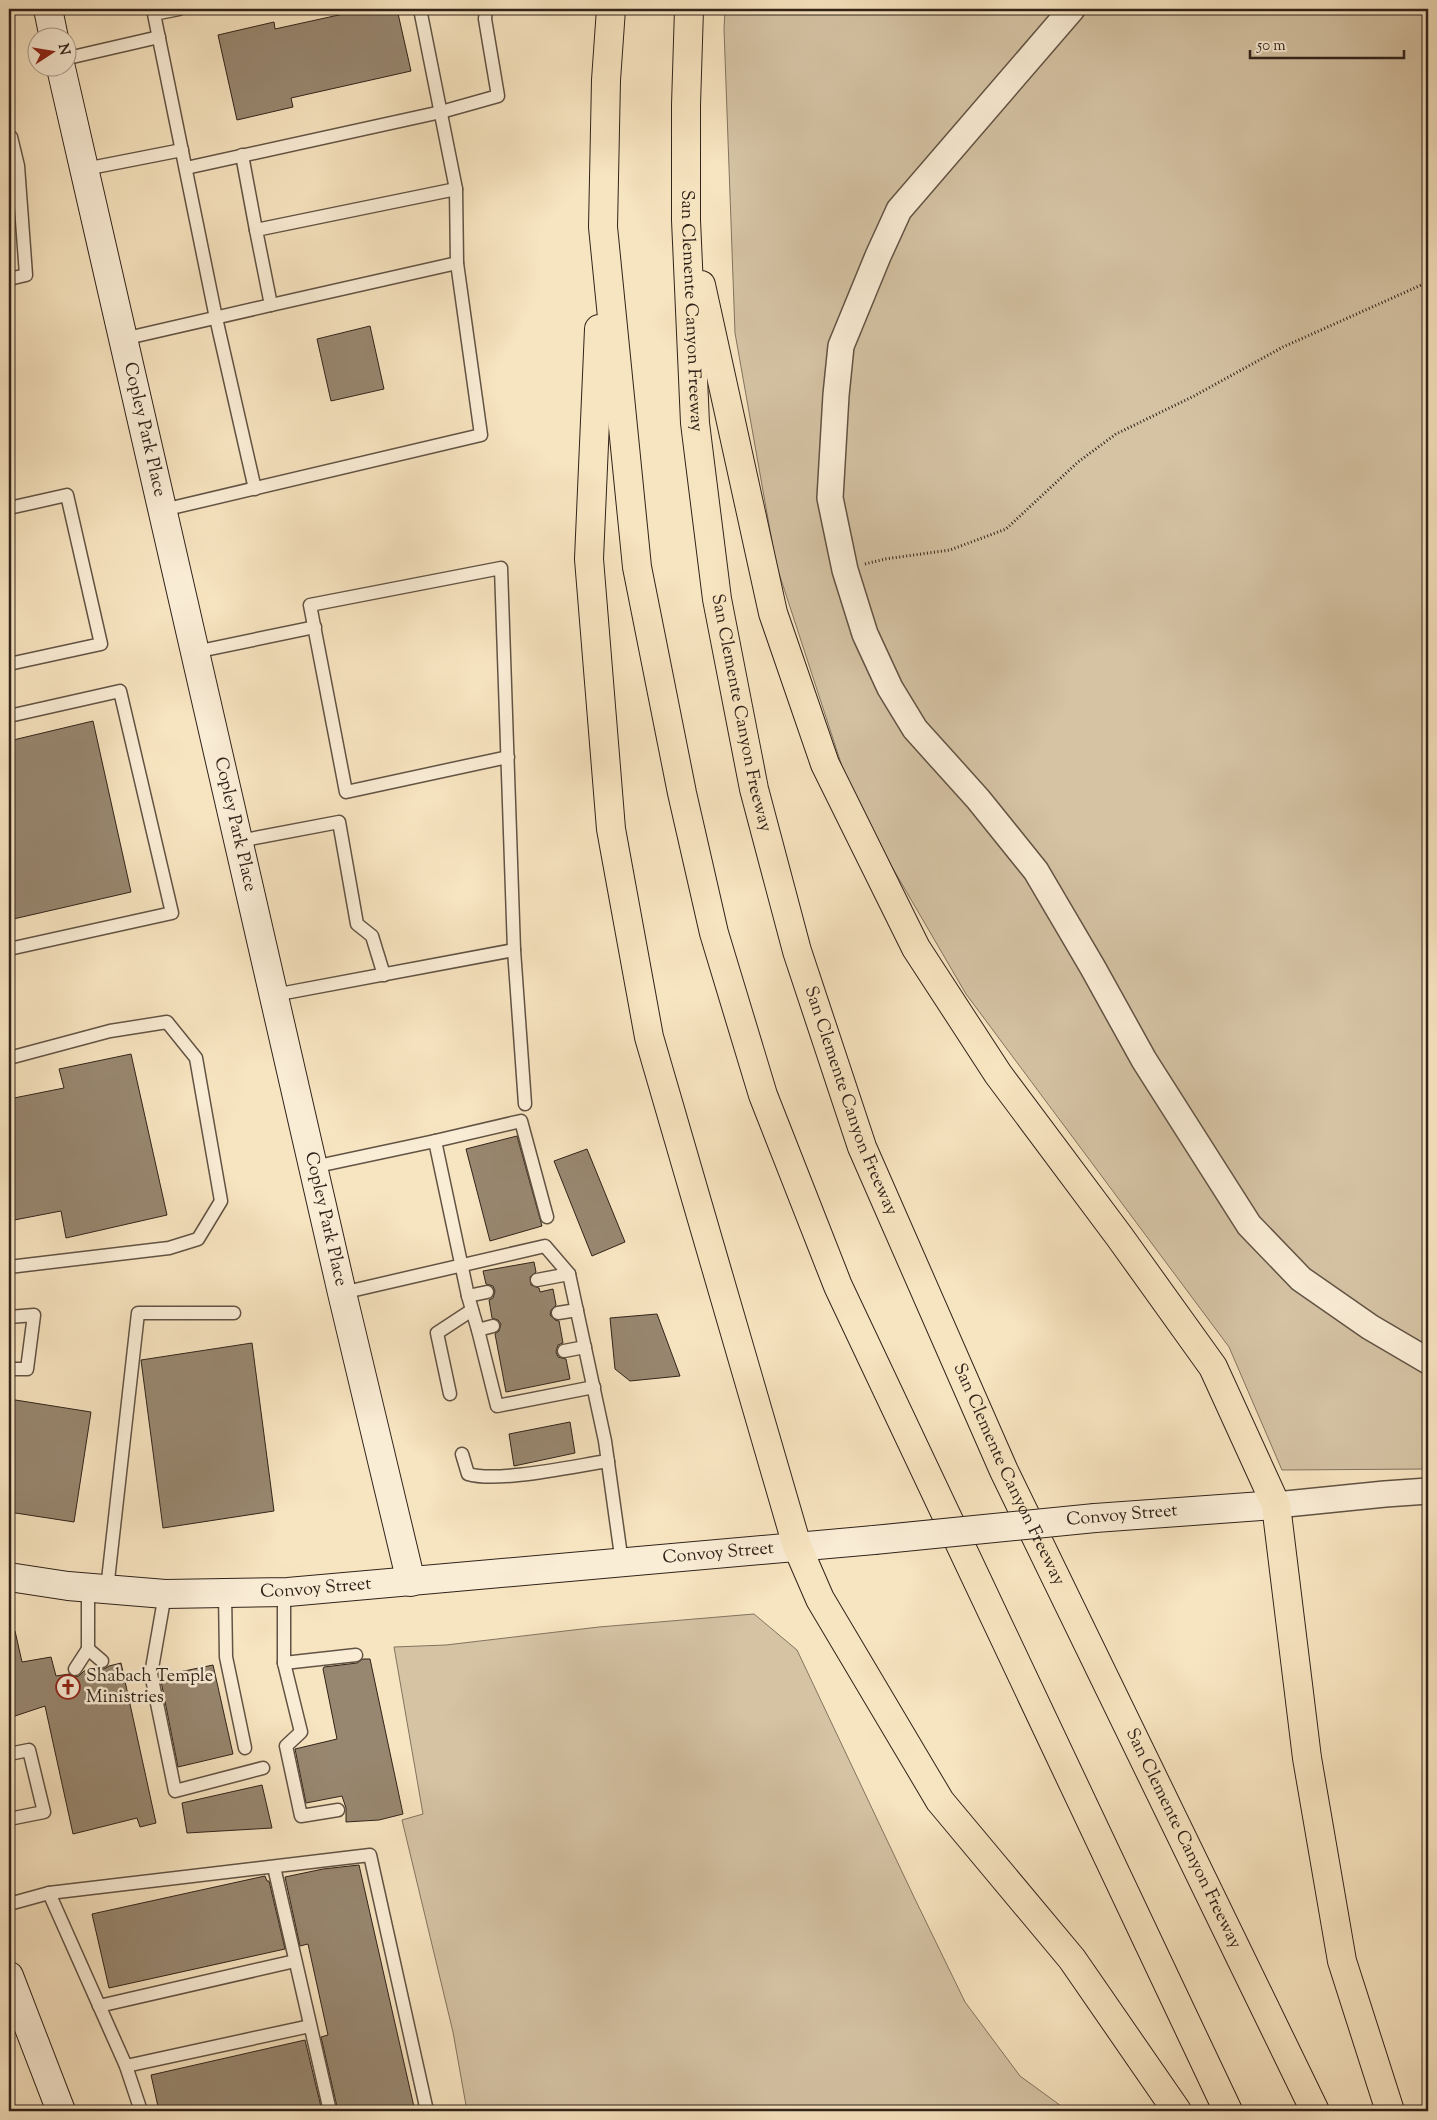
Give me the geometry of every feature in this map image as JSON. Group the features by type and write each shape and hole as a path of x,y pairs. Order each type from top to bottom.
{"highway":[{"path":"611,9 606,80 603,227 590,559 611,829 649,1037 797,1546 820,1599 940,1801 1072,1958 1177,2111"},
{"name":"San Clemente Canyon Freeway","path":"689,9 686,105 686,220 695,423 717,599 756,798 797,951 862,1146 1004,1471 1315,2111"},
{"path":"686,220 730,411 773,613 825,764 916,948 998,1074 1119,1236 1213,1367 1276,1505 1307,1758 1342,1961 1390,2111"},
{"path":"603,227 636,567 682,793 714,933 763,1095 838,1286 1228,2111"}],"main road":[{"path":"48,9 52,28"},
{"name":"Copley Park Place","path":"63,78 342,1293 411,1582"},
{"name":"Convoy Street","path":"9,1577 165,1594 284,1592 622,1563 1095,1518 1276,1505"},
{"path":"9,1976 61,2111"}],"street":[{"path":"1072,9 899,210 841,346 830,498 845,570 865,634 890,688 915,728 978,800 1036,871 1144,1060 1250,1226 1302,1279 1370,1327 1428,1361"},
{"name":"Convoy Street","path":"1276,1505 1385,1494 1428,1492"}],"lane":[{"path":"179,9 154,14 216,318 255,489"},
{"path":"163,510 481,435 457,263 456,189 420,9"},
{"path":"186,168 441,112 498,96 486,20 486,9"},
{"path":"78,56 159,37"},
{"path":"9,138 18,166 26,275 9,279"},
{"path":"85,169 182,150"},
{"path":"242,155 271,305"},
{"path":"256,230 456,189"},
{"path":"124,339 457,263"},
{"path":"9,508 67,495 101,644 9,664"},
{"path":"508,757 346,792 310,606 501,568 508,757 514,950 525,1104"},
{"path":"195,652 315,627"},
{"path":"9,716 120,690 172,913 9,949"},
{"path":"238,841 339,822 357,924 372,936 384,975"},
{"path":"274,996 514,950"},
{"path":"9,1058 110,1031 167,1022 196,1058 221,1201 198,1239 169,1248 9,1267"},
{"path":"313,1167 521,1121 547,1217"},
{"path":"435,1141 468,1296 478,1330 494,1366 497,1406 594,1387"},
{"path":"342,1293 545,1246 569,1274 608,1461 622,1563"},
{"path":"537,1280 569,1274"},
{"path":"468,1296 487,1292"},
{"path":"450,1394 437,1333 472,1310"},
{"path":"558,1313 577,1310"},
{"path":"74,1669 88,1649 138,1314 234,1313"},
{"path":"9,1317 34,1315 27,1370 9,1369"},
{"path":"478,1330 493,1326"},
{"path":"564,1351 585,1347"},
{"path":"462,1454 468,1474 476,1476 509,1475 608,1461"},
{"path":"284,1592 284,1663 302,1732 286,1746 301,1816 338,1810"},
{"path":"225,1593 226,1658 245,1748"},
{"path":"165,1594 151,1674 175,1791 263,1768"},
{"path":"88,1649 102,1661"},
{"path":"284,1663 356,1655"},
{"path":"9,1754 29,1750 44,1812 9,1818"},
{"path":"9,1904 49,1893 370,1855 427,2111"},
{"path":"274,1867 330,2111"},
{"path":"49,1893 126,2066 142,2111"},
{"path":"99,2006 295,1961"},
{"path":"126,2066 310,2026"}],"path":[{"path":"845,570 885,559 950,550 1006,529 1078,462 1116,434 1194,396 1283,347 1428,282"}],"shaded area":[{"path":"725,9 1428,9 1428,1469 1282,1470 1229,1347 966,994 853,800 776,564 735,333 724,29"},
{"path":"754,1614 797,1650 965,2002 1020,2076 1068,2111 467,2111 453,2032 402,1820 423,1814 394,1647 446,1645 599,1627"}],"building":[{"path":"366,9 397,9 411,71 291,98 293,107 237,120 218,35 274,22 275,29"},
{"path":"370,326 384,389 331,401 317,339"},
{"path":"93,721 131,892 9,920 9,741"},
{"path":"131,1054 167,1215 66,1238 61,1211 9,1221 9,1099 64,1088 59,1069"},
{"path":"517,1136 542,1226 490,1241 466,1149"},
{"path":"587,1149 625,1242 592,1256 554,1161"},
{"path":"534,1262 536,1272 530,1277 531,1285 539,1288 540,1292 553,1289 556,1305 551,1310 550,1315 559,1321 563,1343 558,1345 556,1352 558,1357 566,1359 570,1379 506,1392 495,1334 499,1331 501,1324 498,1320 492,1318 489,1300 493,1298 495,1291 493,1286 486,1284 483,1271"},
{"path":"657,1314 680,1376 630,1381 615,1369 610,1318"},
{"path":"252,1343 274,1511 163,1528 141,1360"},
{"path":"9,1399 91,1412 74,1522 9,1512"},
{"path":"570,1422 575,1453 514,1466 509,1434"},
{"path":"15,1631 22,1662 51,1657 56,1676 69,1674 75,1677 84,1671 98,1668 104,1669 121,1663 156,1823 140,1827 137,1818 73,1834 45,1706 9,1718 9,1632"},
{"path":"363,1659 370,1659 403,1814 379,1820 346,1822 346,1808 342,1796 306,1803 295,1749 337,1739 323,1669 324,1667 357,1663"},
{"path":"213,1665 233,1754 178,1767 160,1676"},
{"path":"262,1785 272,1828 187,1833 182,1803"},
{"path":"359,1865 414,2107 396,2111 338,2111 321,2037 328,2035 308,1944 300,1946 285,1877 323,1869"},
{"path":"265,1876 267,1881 269,1881 285,1949 109,1988 92,1914"},
{"path":"305,2040 322,2111 159,2111 151,2075"}],"place":[{"name":"Shabach Temple Ministries","path":"68,1687"}]}
